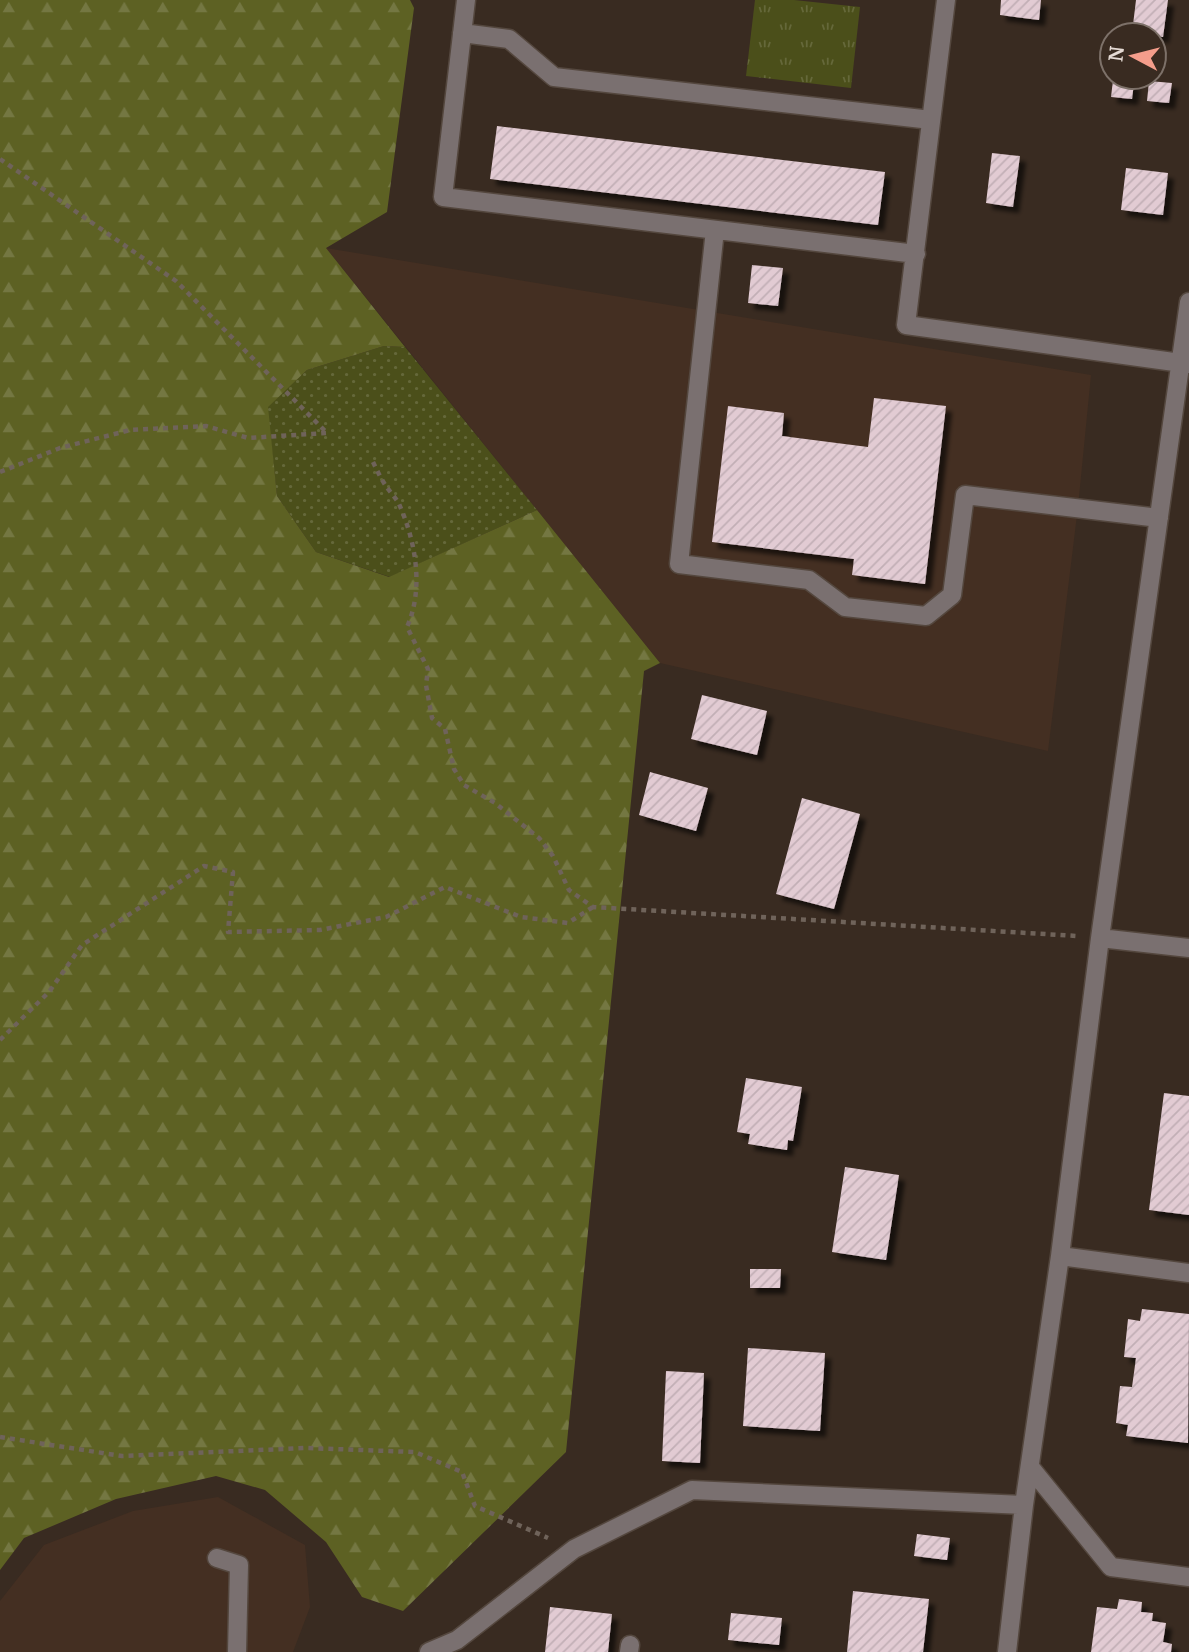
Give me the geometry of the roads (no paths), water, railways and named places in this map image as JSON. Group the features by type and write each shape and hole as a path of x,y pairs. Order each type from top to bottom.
{"lane":[{"path":"466,0 443,197 916,254"},
{"path":"946,0 906,325 1185,363"},
{"path":"462,33 509,39 554,77 931,120"},
{"path":"715,230 679,564 810,580 845,607 926,616 952,595 964,495 1159,518"},
{"path":"1007,1652 1024,1505 1060,1256 1100,938 1159,518 1185,363 1189,302"},
{"path":"1100,938 1189,948"},
{"path":"1060,1256 1189,1273"},
{"path":"1030,1467 1111,1567 1189,1577"},
{"path":"429,1652 457,1640 574,1549 692,1490 1024,1505"},
{"path":"217,1558 239,1565 237,1652"}]}
